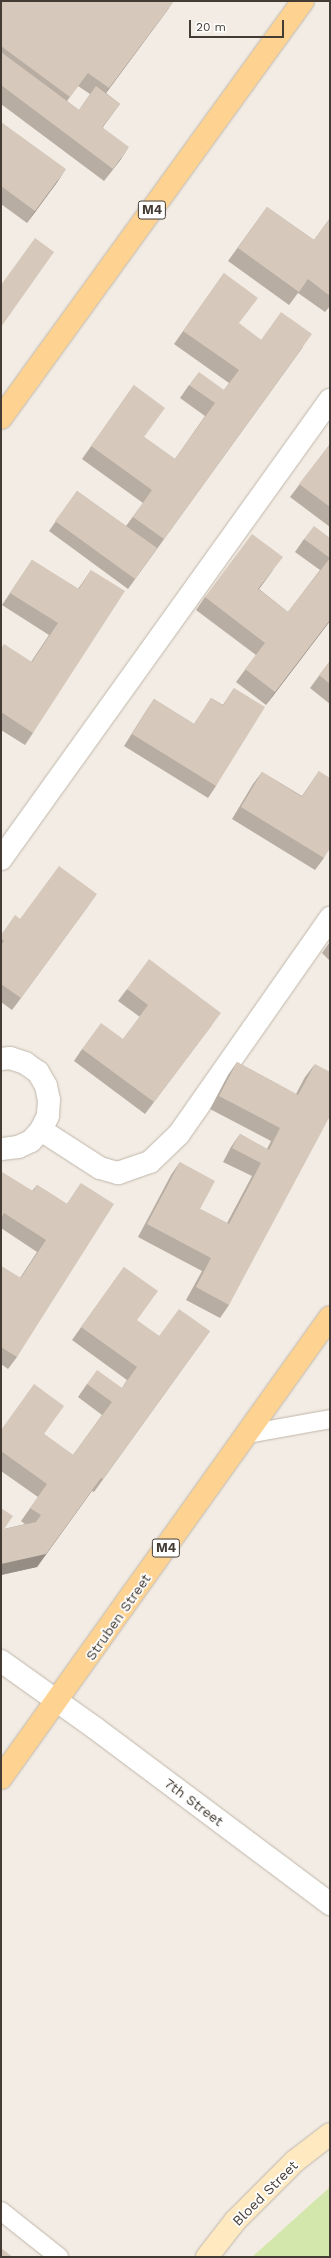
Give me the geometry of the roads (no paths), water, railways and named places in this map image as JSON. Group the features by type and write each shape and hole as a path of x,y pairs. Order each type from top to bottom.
{"main road":[{"name":"M4","path":"1,418 303,1"},
{"name":"Struben Street","path":"1,1778 58,1701 330,1316"},
{"name":"Bloed Street","path":"207,2257 235,2221 295,2161 330,2134"}],"street":[{"path":"1,859 330,400"},
{"path":"41,1130 100,1168 118,1173 150,1162 179,1134 330,918"},
{"path":"1,1059 10,1058 25,1063 38,1072 46,1086 49,1100 48,1116 41,1130 31,1140 18,1147 1,1149"},
{"name":"7th Street","path":"1,1661 58,1701 330,1904"}],"lane":[{"path":"247,1434 330,1419"},
{"path":"1,2211 58,2257"}]}
